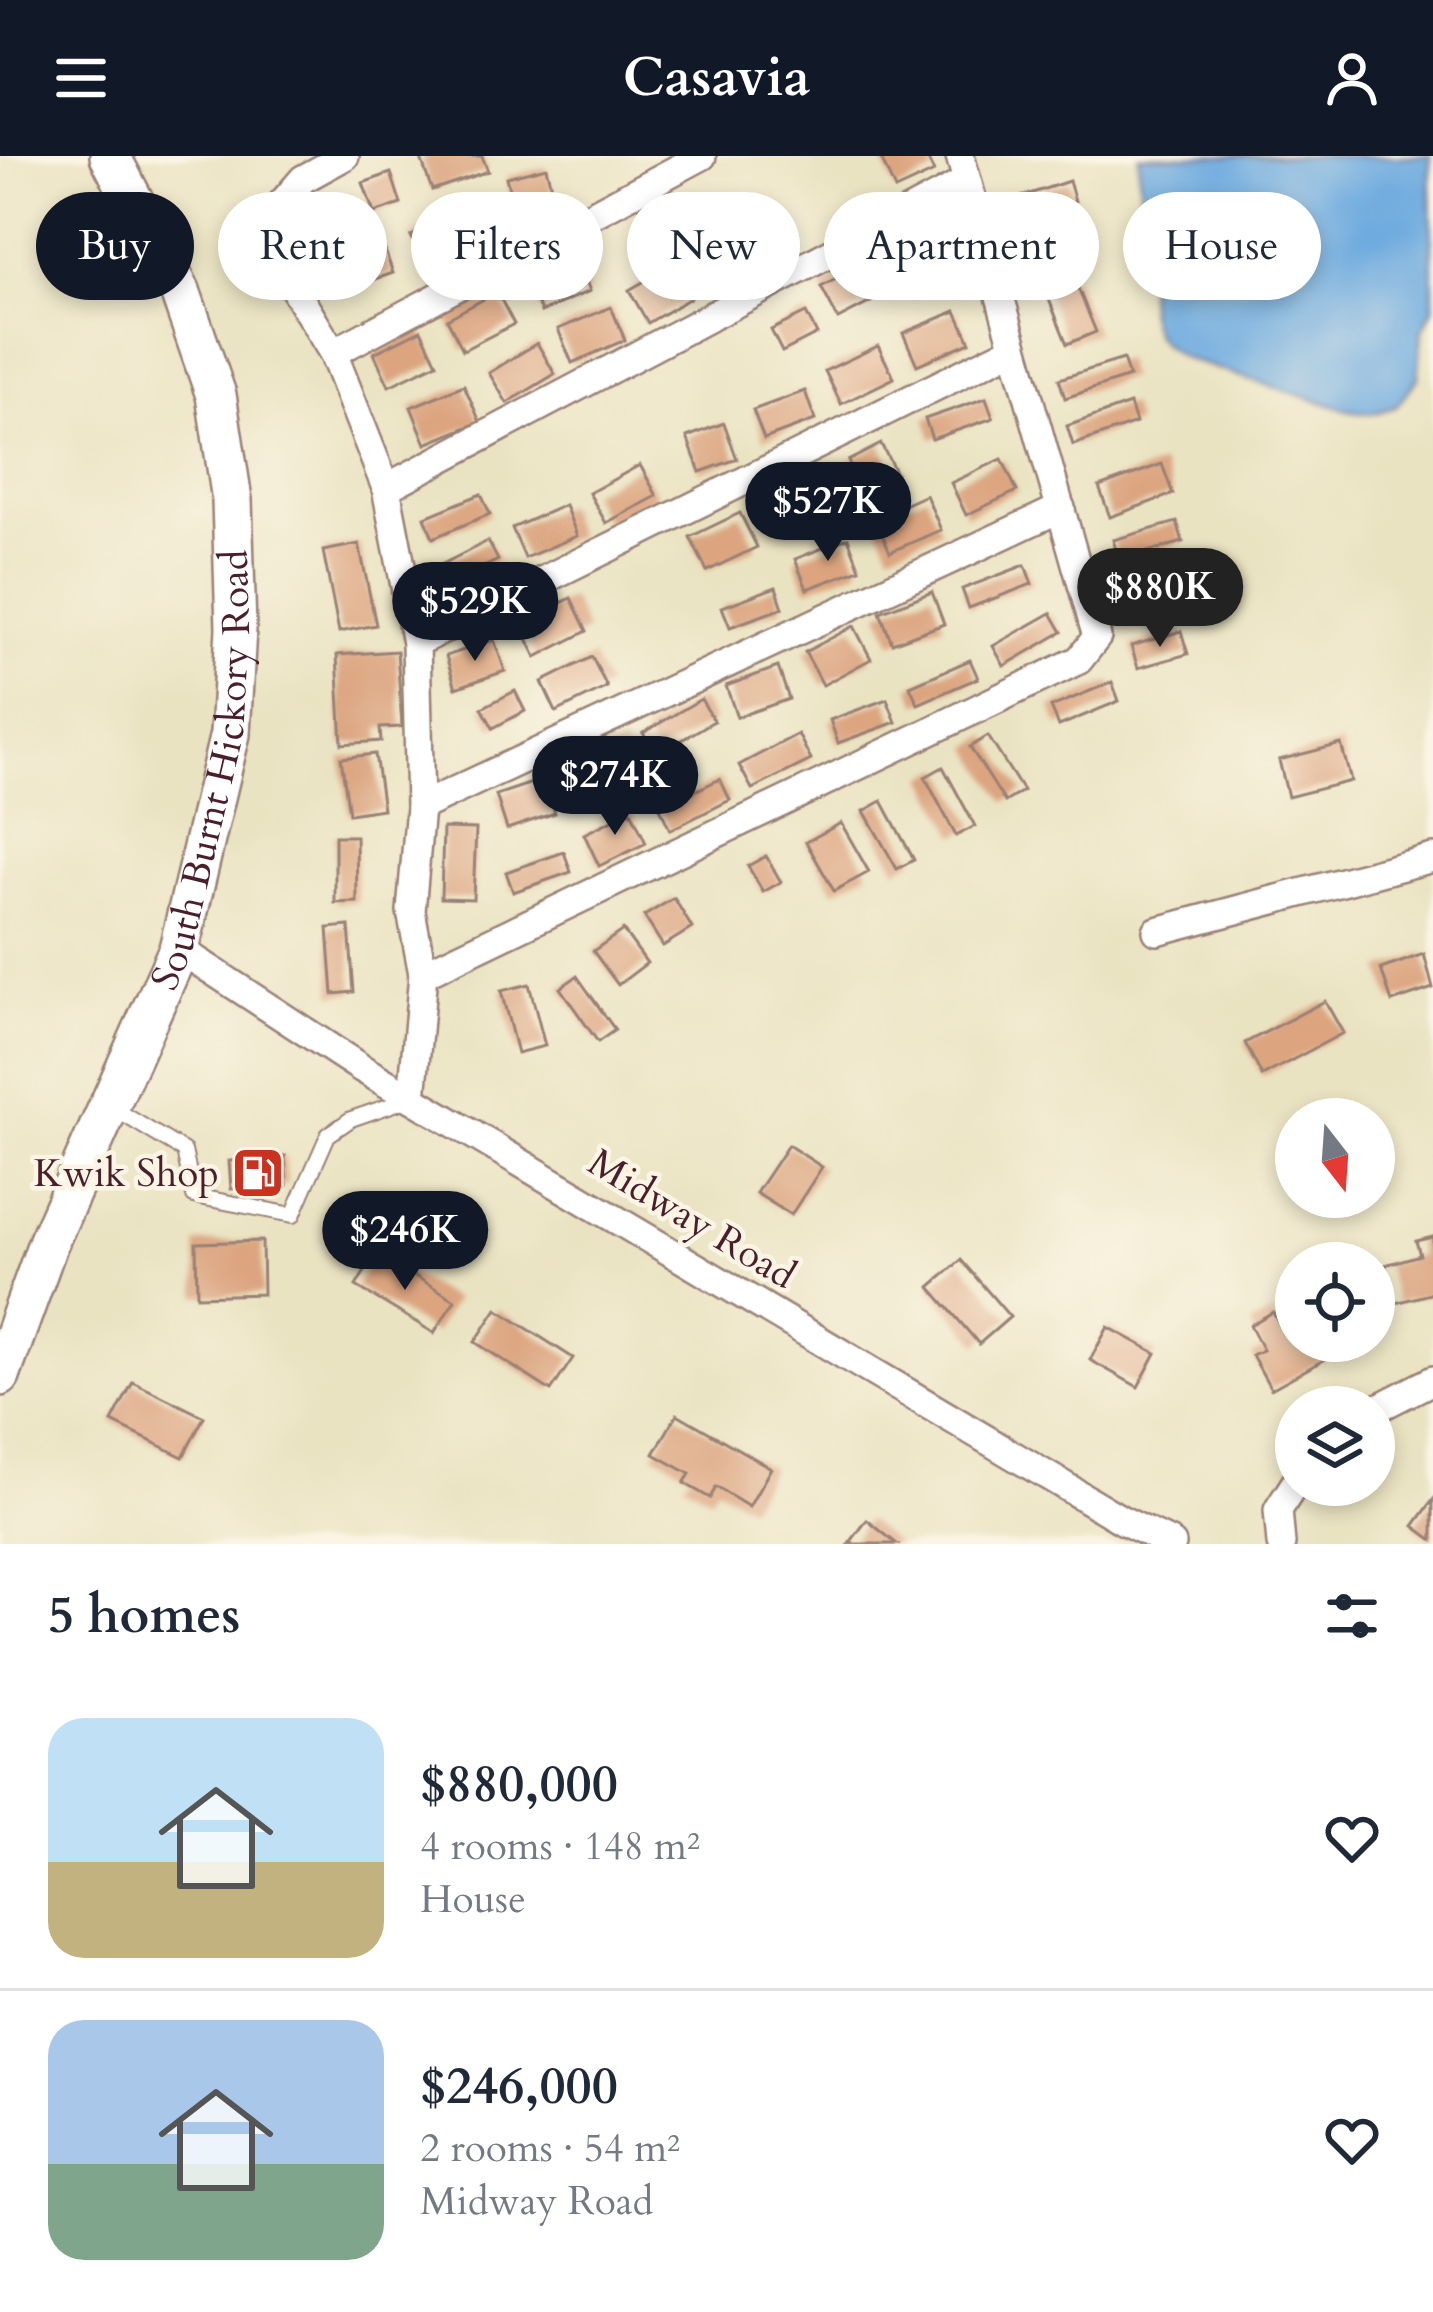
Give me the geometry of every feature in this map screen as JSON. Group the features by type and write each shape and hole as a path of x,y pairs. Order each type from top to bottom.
{"street":[{"name":"South Burnt Hickory Road","path":"0,1376 48,1243 179,949 230,734 236,629 232,500 216,395 180,291 110,156"},
{"path":"346,156 303,179 278,208 275,257 333,353 386,488 416,643 420,807 411,911 423,974 412,1098"},
{"path":"333,353 702,156"},
{"path":"386,488 962,169 1096,637 1079,660 423,974"},
{"path":"416,643 1014,348"},
{"path":"420,807 1061,508"},
{"path":"1157,931 1433,858"},
{"name":"Midway Road","path":"179,949 1115,1532 1172,1544"},
{"path":"1395,1399 1433,1380"},
{"path":"1280,1544 1281,1506"}],"lane":[{"path":"110,1106 184,1151 194,1196 293,1215 328,1135 350,1119 412,1098"}],"water":[{"path":"1139,156 1430,156 1433,308 1422,331 1418,378 1396,407 1370,414 1343,409 1183,358 1153,331 1148,300 1321,300 1321,192 1141,192"}],"building":[{"path":"482,156 488,171 432,190 421,159"},
{"path":"880,156 926,156 934,172 895,190"},
{"path":"546,167 552,192 510,192 506,177"},
{"path":"391,173 401,204 387,209 387,192 366,192 363,183"},
{"path":"1069,181 1072,192 1035,192"},
{"path":"482,300 501,300 514,324 463,350 447,319"},
{"path":"536,300 569,300 541,312"},
{"path":"635,300 687,300 648,323"},
{"path":"828,300 875,300 838,319"},
{"path":"1049,300 1083,300 1096,332 1067,344"},
{"path":"611,307 625,340 572,363 558,329"},
{"path":"956,311 970,342 917,365 903,333"},
{"path":"806,313 817,334 782,352 771,330"},
{"path":"421,330 437,363 389,386 374,353"},
{"path":"537,343 555,374 507,403 489,373"},
{"path":"878,346 894,378 841,404 825,371"},
{"path":"1123,359 1129,377 1065,398 1059,379"},
{"path":"464,385 480,422 426,444 411,407"},
{"path":"805,391 815,420 764,439 753,410"},
{"path":"986,398 993,418 932,439 925,419"},
{"path":"1130,404 1136,423 1073,445 1067,426"},
{"path":"724,423 737,459 700,472 687,437"},
{"path":"881,444 896,473 862,490 848,461"},
{"path":"1002,459 1017,491 966,515 951,483"},
{"path":"1162,464 1173,494 1110,517 1099,487"},
{"path":"640,465 657,496 606,523 589,493"},
{"path":"820,474 834,503 782,526 769,497"},
{"path":"481,494 490,514 433,538 425,517"},
{"path":"926,495 941,530 890,552 875,518"},
{"path":"565,505 577,536 525,558 512,528"},
{"path":"740,513 757,547 707,571 690,537"},
{"path":"1177,522 1183,542 1119,560 1113,540"},
{"path":"848,538 860,569 807,589 795,559"},
{"path":"488,541 498,560 440,588 431,570"},
{"path":"359,544 376,625 339,632 323,551"},
{"path":"1025,565 1032,584 969,608 962,589"},
{"path":"776,587 783,608 730,627 722,607"},
{"path":"932,592 944,624 892,643 880,612"},
{"path":"571,598 587,631 536,657 520,624"},
{"path":"1051,613 1062,632 1004,666 993,646"},
{"path":"854,626 871,659 823,685 805,652"},
{"path":"1181,631 1188,654 1138,668 1131,646"},
{"path":"494,640 505,671 456,688 446,656"},
{"path":"397,651 402,727 380,728 381,741 342,744 337,655"},
{"path":"592,657 607,687 556,712 542,682"},
{"path":"970,660 978,678 918,704 910,686"},
{"path":"778,667 789,699 737,717 726,686"},
{"path":"1112,682 1119,701 1059,726 1051,707"},
{"path":"515,691 525,711 493,728 482,708"},
{"path":"701,699 714,721 656,755 643,733"},
{"path":"887,699 896,722 838,743 830,720"},
{"path":"798,734 811,760 752,789 739,765"},
{"path":"988,736 1023,791 1005,802 970,747"},
{"path":"623,743 631,762 570,787 562,768"},
{"path":"1341,744 1351,781 1288,797 1279,760"},
{"path":"375,754 383,809 349,814 341,758"},
{"path":"943,767 975,826 956,836 925,777"},
{"path":"544,779 555,813 507,829 496,795"},
{"path":"720,779 730,800 670,830 660,808"},
{"path":"882,801 914,860 897,869 864,811"},
{"path":"631,811 646,843 599,866 584,834"},
{"path":"841,823 869,872 834,891 806,842"},
{"path":"443,828 476,829 473,899 441,898"},
{"path":"335,836 356,836 357,902 335,903"},
{"path":"564,852 571,872 513,892 506,872"},
{"path":"766,856 781,882 763,892 748,866"},
{"path":"674,898 692,928 663,946 644,916"},
{"path":"349,926 354,992 333,994 328,928"},
{"path":"623,930 647,963 618,985 593,951"},
{"path":"1424,954 1433,988 1392,1002 1381,969"},
{"path":"577,976 615,1030 598,1042 560,988"},
{"path":"529,984 545,1046 517,1053 501,991"},
{"path":"1325,1001 1343,1033 1262,1076 1245,1043"},
{"path":"788,1145 822,1167 791,1215 756,1193"},
{"name":"Kwik Shop","path":"285,1156 287,1185 231,1189 229,1161"},
{"path":"1433,1237 1433,1293 1396,1303 1395,1262 1420,1255 1416,1241"},
{"path":"262,1241 263,1294 197,1296 196,1243"},
{"path":"376,1253 455,1300 434,1333 356,1286"},
{"path":"961,1260 1010,1317 979,1344 930,1287"},
{"path":"497,1309 573,1358 551,1391 475,1342"},
{"path":"1273,1312 1275,1362 1320,1362 1271,1389 1252,1355 1263,1350 1250,1325"},
{"path":"1108,1327 1156,1353 1138,1387 1090,1360"},
{"path":"133,1382 204,1417 183,1457 112,1422"},
{"path":"677,1414 771,1468 749,1507 716,1487 710,1498 684,1483 690,1474 654,1454"},
{"path":"1433,1500 1433,1540 1414,1526"},
{"path":"867,1520 897,1544 849,1544"}],"place":[{"name":"Kwik Shop","path":"258,1173"}]}
